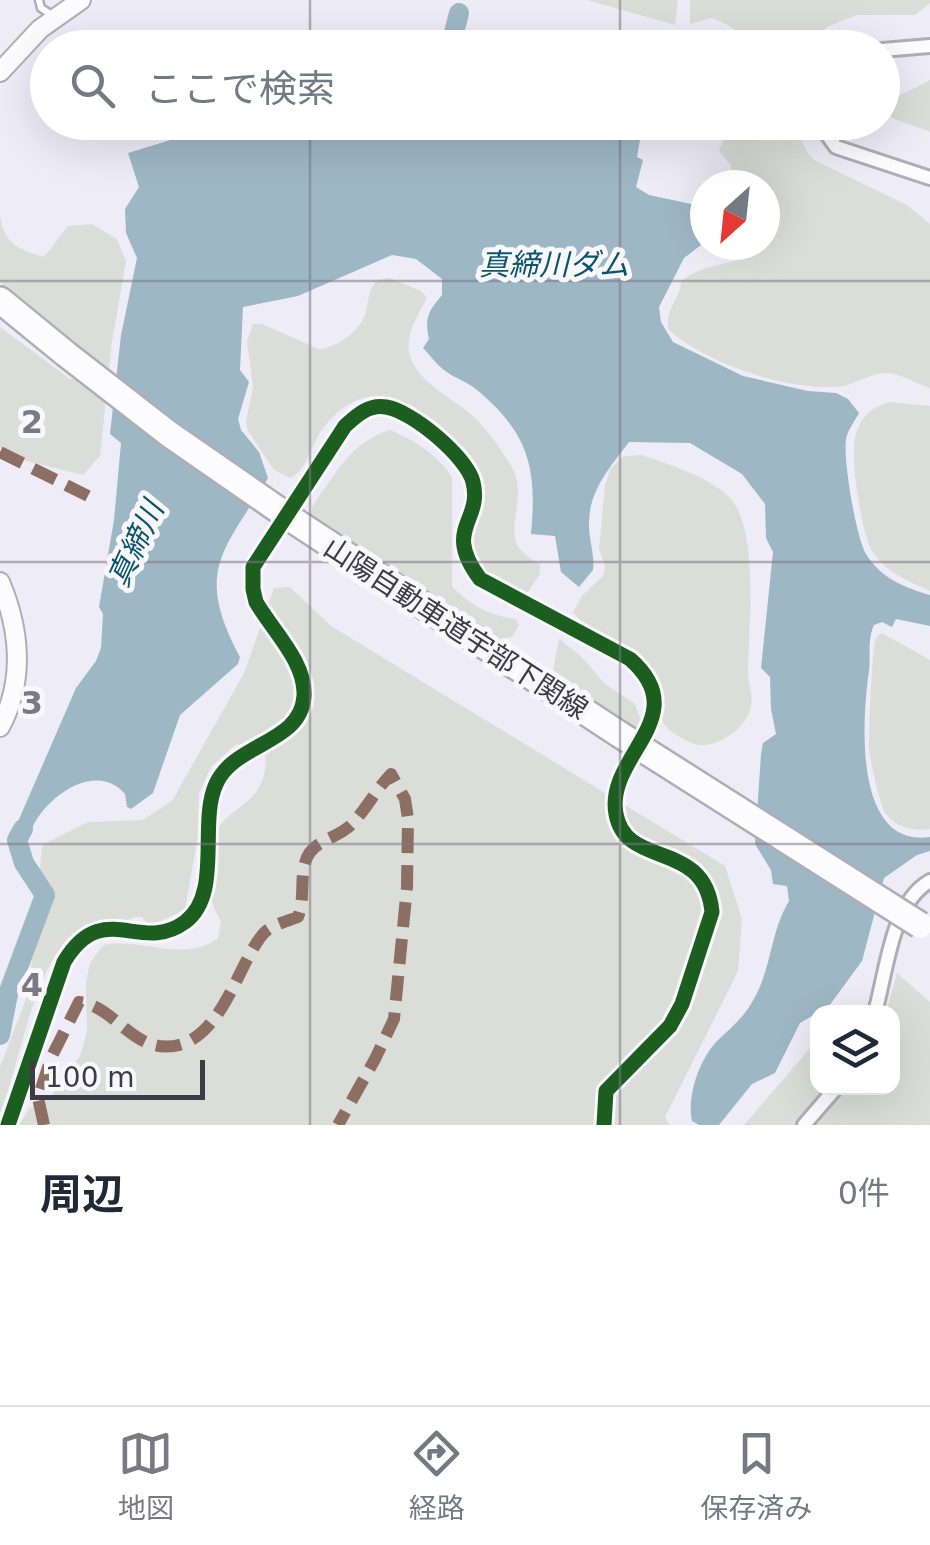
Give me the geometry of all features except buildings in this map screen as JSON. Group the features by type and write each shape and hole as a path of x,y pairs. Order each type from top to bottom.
{"highway":[{"name":"山陽自動車道宇部下関線","path":"0,300 168,434 296,522 925,928"}],"street":[{"path":"39,30 81,0"},
{"path":"0,72 30,40"},
{"path":"900,48 930,46"},
{"path":"831,140 836,147 930,178"},
{"path":"8,1125 64,962 76,942 106,928 164,932 188,920 200,904 212,797 218,780 233,759 279,736 299,714 304,697 301,672 256,602 252,589 254,567 346,426 362,411 384,406 426,427 465,466 474,482 462,540 465,557 480,578 630,659 644,671 654,692 650,725 620,784 615,799 616,815 630,839 691,866 700,875 711,898 712,912 682,1004 670,1026 606,1092 604,1125"},
{"path":"0,582 14,616 18,665 0,727"},
{"path":"877,1005 898,918 910,896 930,881"},
{"path":"804,1125 830,1095"}],"lane":[{"path":"39,0 41,8 56,18"}],"shaded area":[{"path":"587,0 678,0 675,25"},
{"path":"690,0 930,0 915,15 857,15 824,30 735,30 712,18 690,24"},
{"path":"930,80 930,132 900,121 900,95"},
{"path":"724,140 801,140 816,161 907,205 930,224 930,388 886,373 835,387 792,384 724,363 668,329 681,281 691,274 736,260 780,260 780,170 731,170 719,151"},
{"path":"0,215 9,239 27,251 44,257 68,226 92,224 117,239 126,261 112,342 100,456 83,475 23,460 0,448 0,327 70,379 75,378 86,357 0,282"},
{"path":"390,278 421,291 427,298 409,341 415,366 430,384 476,419 513,469 518,489 514,529 517,545 540,565 540,574 526,595 498,582 479,563 474,552 473,528 479,489 450,446 413,409 392,399 370,397 347,405 324,427 301,469 290,478 274,470 248,431 246,422 253,387 247,341 253,324 262,324 319,349 326,348 358,327 370,290 376,282"},
{"path":"889,402 930,406 930,591 883,565 872,551 860,511 854,458 856,434 868,414"},
{"path":"390,430 424,449 452,477 452,586 481,608 516,619 519,625 512,637 494,639 315,522 311,514 313,505 345,460 364,442"},
{"path":"642,455 688,472 721,490 739,513 745,532 750,580 751,707 738,728 707,745 689,742 666,726 656,677 651,670 573,612 582,596 603,576 605,567 599,549 605,485 611,468 624,456"},
{"path":"290,587 331,626 725,866 742,919 738,971 665,1117 670,1125 19,1125 29,1109 50,1098 80,1056 87,1031 86,981 90,963 103,945 133,944 177,950 205,945 218,938 221,921 212,895 212,842 219,826 259,787 266,757 252,743 235,745 211,767 199,794 198,836 185,909 150,927 142,917 86,926 65,942 40,986 0,1113 0,1067 29,991 42,845 88,822 143,820 172,801 244,673 274,588"},
{"path":"882,633 930,660 930,829 907,828 892,820 884,811 876,783 869,748 870,709 876,637"},
{"path":"559,639 581,656 605,684 635,704 641,720 640,733 552,676"},
{"path":"897,973 930,1002 930,1125 744,1125 810,1048 810,1095 900,1095 900,1005 888,1005"}],"water":[{"name":"真締川ダム","path":"170,140 640,140 637,157 643,160 636,187 649,195 690,204 690,253 659,307 661,322 673,342 743,376 808,391 836,393 848,399 859,413 848,433 846,450 851,498 862,545 886,576 930,595 930,626 896,619 892,627 882,622 874,625 865,719 868,776 875,802 887,822 905,835 930,837 930,851 917,855 884,878 862,961 830,1005 810,1005 810,1017 800,1023 775,1073 752,1084 719,1125 692,1121 695,1080 710,1050 744,1014 759,990 789,901 787,886 773,884 771,870 755,844 763,743 776,734 770,677 761,668 773,552 766,538 765,504 742,474 690,443 629,442 593,499 589,527 593,570 579,587 561,572 555,536 531,534 531,472 509,422 477,390 444,370 423,348 429,339 429,315 442,295 442,279 416,259 392,255 298,296 243,307 240,370 249,382 238,419 241,430 259,452 268,478 227,544 220,563 219,603 240,657 238,664 180,715 153,793 131,809 125,794 114,785 88,781 74,786 40,814 25,849 16,852 10,840 76,688 101,648 103,614 99,607 114,520 121,443 110,434 121,335 137,258 126,233 125,209 139,187 128,153"}],"waterway":[{"name":"真締川","path":"455,30 459,13"},
{"name":"真締川","path":"0,1035 8,994 45,895 24,863 17,840 23,829"}],"marked path":[{"path":"0,452 88,496"},
{"path":"44,1125 38,1098 51,1058 79,1002 100,1009 148,1043 180,1045 197,1036 224,1004 264,933 298,917 308,855 352,824 391,774 405,799 408,819 407,887 394,1019 338,1125"}],"cycle path":[{"path":"8,1125 64,962 93,933 108,929 168,931 197,910 207,876 209,818 216,784 237,759 280,734 300,712 304,696 300,671 256,602 253,567 345,426 374,407 397,410 410,417 450,448 469,472 475,496 464,548 480,579 630,659 648,680 654,700 652,718 623,773 616,793 616,814 623,831 634,843 695,873 706,889 712,912 682,1004 670,1026 606,1091 604,1125"}]}
